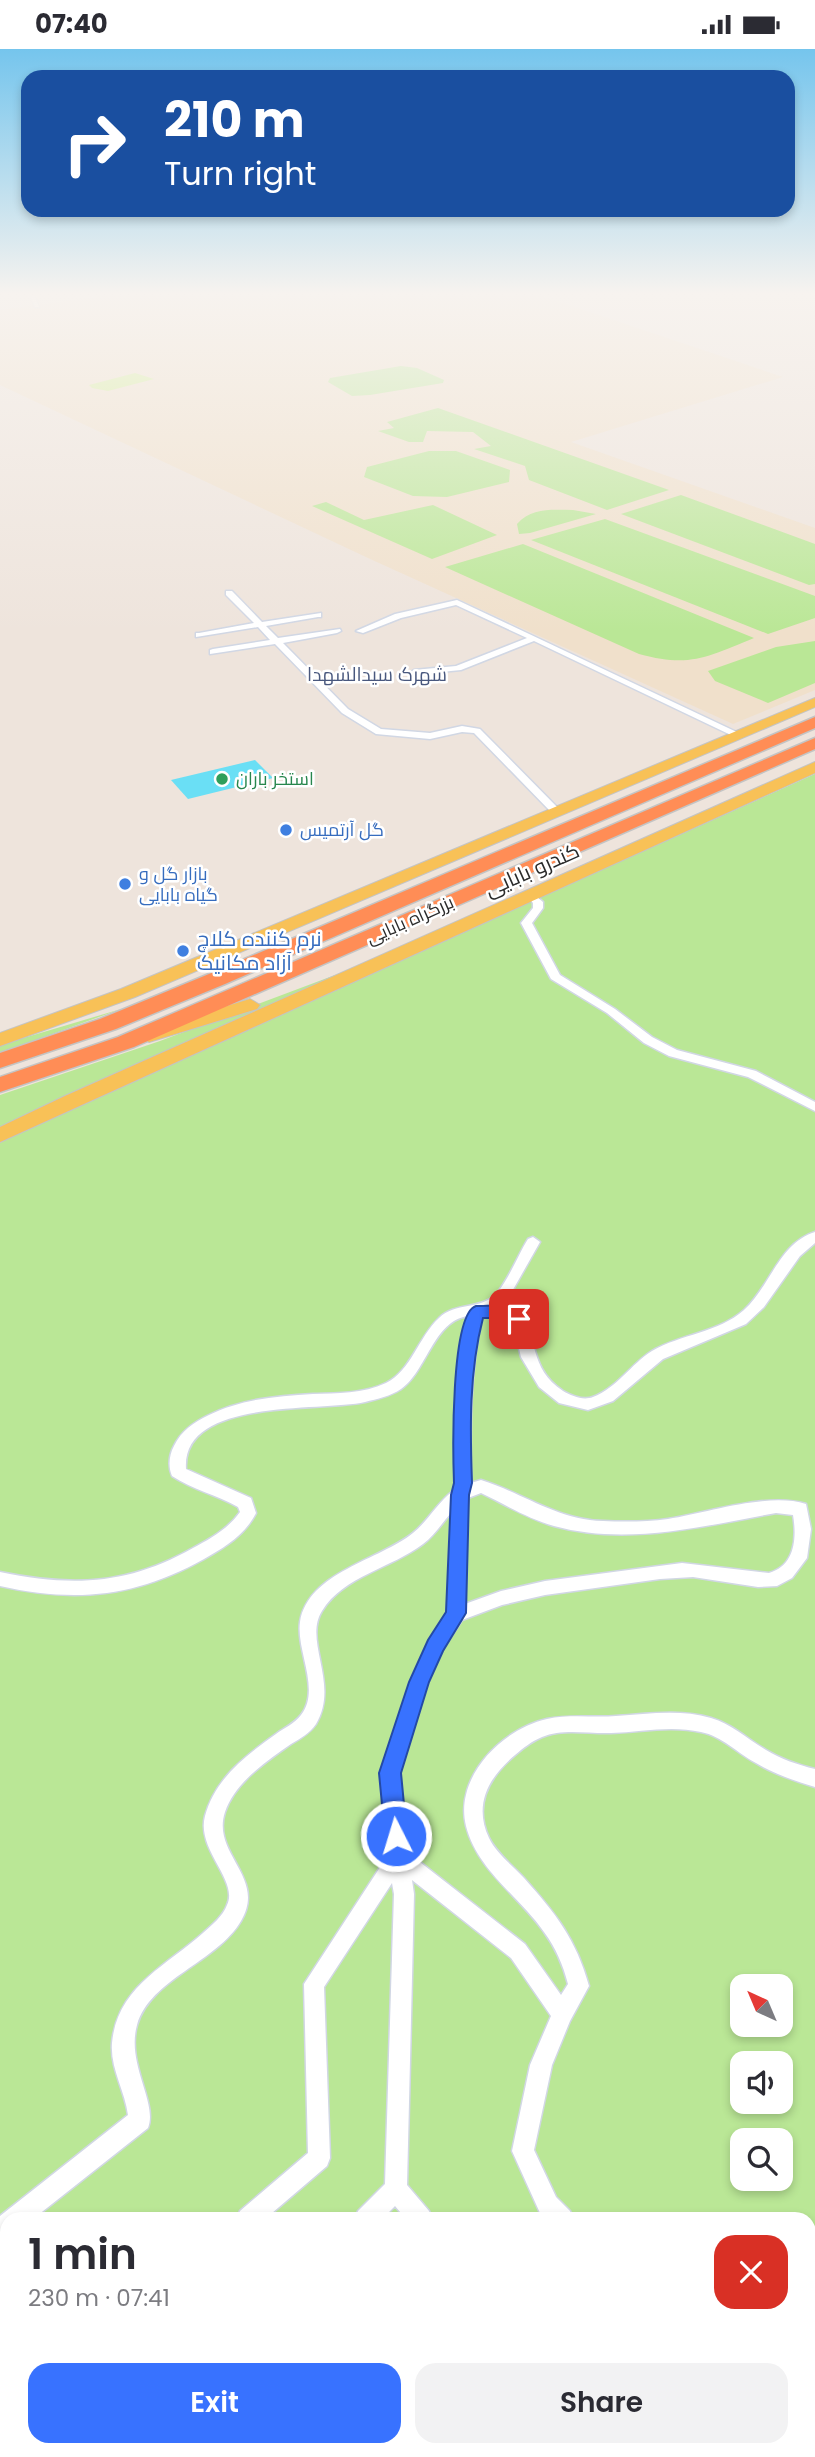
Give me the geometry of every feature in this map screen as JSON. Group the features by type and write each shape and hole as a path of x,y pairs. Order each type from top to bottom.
{"highway":[{"name":"بزرگراه بابایی","path":"0,1061 108,1024 217,979 815,722"},
{"name":"بزرگراه بابایی","path":"0,1085 126,1042 815,743"}],"main road":[{"name":"کندرو بابایی","path":"0,1040 117,998 815,702"},
{"name":"کندرو بابایی","path":"0,1135 72,1100 815,767"},
{"path":"126,1042 229,1013 432,940"},
{"path":"0,1040 217,979"}],"street":[{"path":"229,593 345,711 379,732 430,736 462,729 477,731 556,811"},
{"path":"360,631 398,615 457,601 738,735"},
{"path":"200,635 318,615"},
{"path":"213,652 337,631"},
{"path":"414,673 458,669 535,638"},
{"path":"531,895 538,902 538,908 526,923 555,977 673,1053 752,1074 815,1107"},
{"path":"0,1579 27,1586 107,1587 141,1582 192,1558 226,1537 242,1524 248,1513 246,1503 192,1483 178,1472 176,1457 183,1442 197,1429 220,1416 247,1407 366,1396 395,1385 411,1371 433,1334 449,1316 461,1311 513,1312 519,1319 529,1358 546,1385 571,1402 587,1404 602,1399 650,1360 672,1346 747,1316 766,1298 792,1254 815,1237"},
{"path":"476,1312 501,1298 533,1242"},
{"path":"415,2212 396,2189 404,1894 390,1773 419,1682 435,1646 456,1613 460,1495 463,1483 461,1406 476,1312"},
{"path":"24,2212 140,2120 139,2100 126,2071 125,2028 137,1999 166,1972 200,1947 234,1913 239,1900 239,1883 215,1845 212,1825 216,1808 229,1786 310,1717 316,1685 315,1667 307,1635 310,1616 326,1595 351,1574 417,1540 460,1495 481,1486 555,1520 601,1528 665,1526 776,1506 800,1509 804,1527 803,1545 794,1566 776,1580 753,1579 709,1570 681,1570 515,1596 456,1613"},
{"path":"555,2212 548,2205 523,2151 541,2065 562,2014 579,1986 566,1945 555,1926 481,1843 473,1819 473,1798 477,1784 500,1756 526,1735 554,1725 613,1725 643,1721 697,1722 730,1734 752,1751 791,1771 815,1778"},
{"path":"398,1857 518,1951 562,2014"},
{"path":"256,2212 319,2158 314,1983 398,1857"},
{"path":"373,2212 396,2189"}],"shaded area":[{"path":"48,407 684,407 571,442 815,528 815,690 733,724 368,558"}],"green space":[{"path":"438,408 669,490 607,510 529,480 525,466 474,449 491,446 473,432 427,431 423,442 409,442 378,431 394,428 387,422"},
{"path":"429,451 456,451 510,470 509,482 447,497 413,496 364,477 367,467"},
{"path":"681,495 815,544 815,584 809,585 621,514"},
{"path":"326,502 364,520 433,505 497,535 432,559 312,506"},
{"path":"550,510 596,514 519,534 517,524 529,515"},
{"path":"605,519 815,596 815,618 768,634 531,540"},
{"path":"523,544 754,638 710,655 685,660 639,654 445,567"},
{"path":"815,641 815,683 768,703 715,681 708,671 776,647"},
{"path":"815,774 815,2212 0,2212 0,1143 22,1130"},
{"path":"367,963 0,1130 0,1095 160,1041"},
{"path":"121,1009 0,1053 0,1045"}],"water":[{"name":"استخر باران","path":"255,760 273,778 188,799 171,780"}],"place":[{"name":"استخر باران","path":"222,779"},
{"name":"گل آرتمیس","path":"286,830"},
{"name":"بازار گل و گیاه بابایی","path":"125,884"},
{"name":"نرم کننده کلاچ آزاد مکانیک","path":"183,951"}],"district":[{"name":"شهرک سیدالشهدا","path":"377,674"}],"route":[{"path":"396,1836 390,1773 419,1682 435,1646 456,1613 460,1495 463,1483 461,1406 471,1331 476,1312 513,1312 519,1319"}]}
